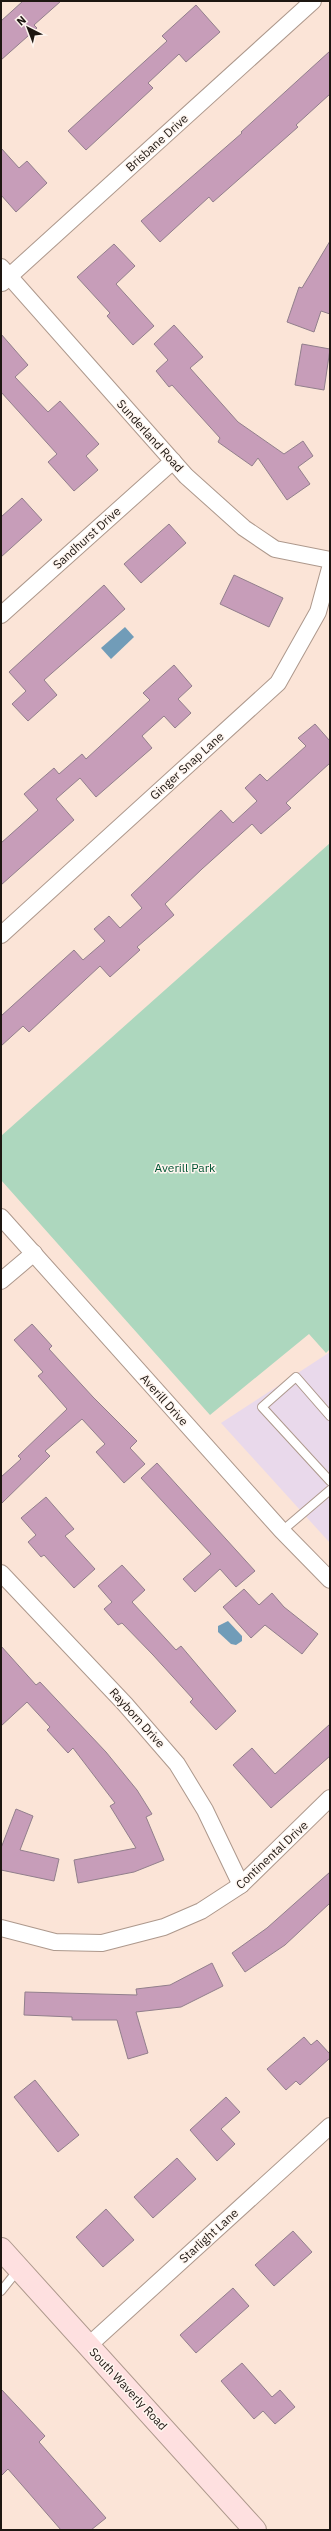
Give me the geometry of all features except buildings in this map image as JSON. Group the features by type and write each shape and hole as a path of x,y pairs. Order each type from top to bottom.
{"main road":[{"name":"South Waverly Road","path":"1,2249 255,2530"}],"street":[{"name":"Brisbane Drive","path":"4,276 313,1"},
{"name":"Sunderland Road","path":"4,276 186,476 244,528 275,548 330,560"},
{"name":"Sandhurst Drive","path":"1,615 173,461"},
{"name":"Ginger Snap Lane","path":"1,935 278,683 318,612 330,568"},
{"name":"Averill Drive","path":"1,1217 282,1531 330,1580"},
{"path":"1,1281 34,1253"},
{"name":"Rayborn Drive","path":"1,1573 125,1704 177,1764 206,1810 241,1885"},
{"name":"Continental Drive","path":"1,1928 54,1942 102,1943 164,1927 194,1914 241,1885 330,1798"},
{"name":"Starlight Lane","path":"88,2346 330,2126"}],"lane":[{"path":"330,1416 296,1377 262,1407 330,1481"},
{"path":"282,1531 330,1490"},
{"path":"1,2291 19,2268"}],"shaded area":[{"path":"330,1352 330,1543 221,1423"}],"green space":[{"name":"Averill Park","path":"330,843 330,1349 326,1353 309,1334 210,1415 1,1180 1,1136"}],"water":[{"path":"125,627 134,637 111,659 101,648"},
{"path":"228,1621 242,1636 242,1641 236,1645 231,1644 218,1632 218,1626"}]}
